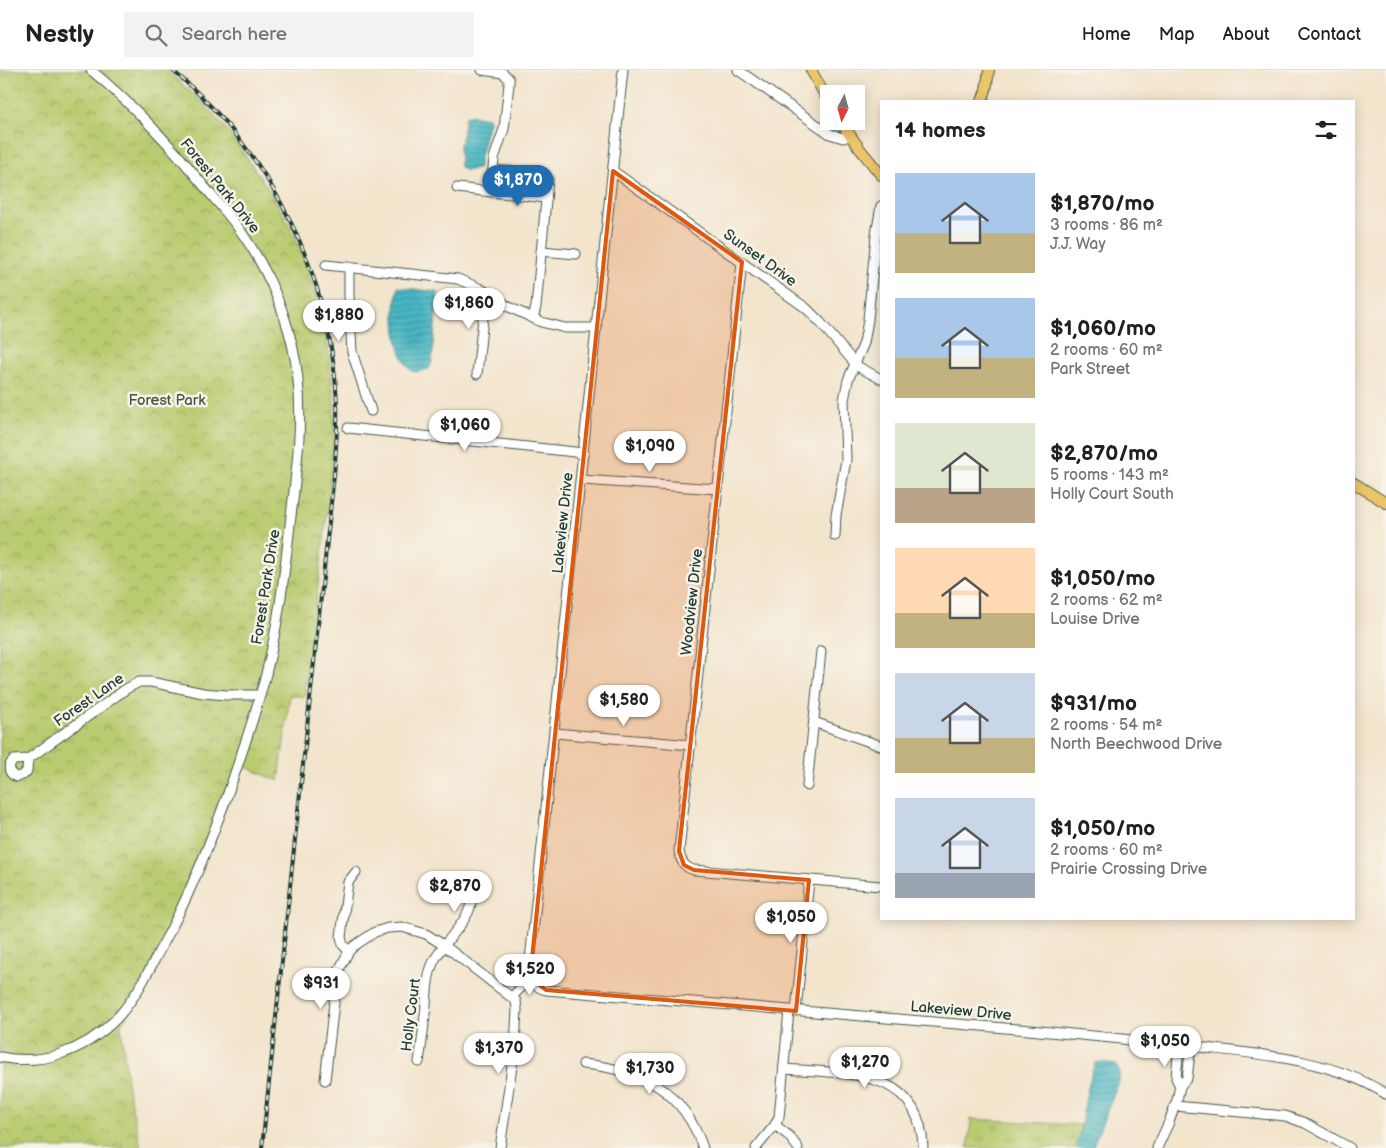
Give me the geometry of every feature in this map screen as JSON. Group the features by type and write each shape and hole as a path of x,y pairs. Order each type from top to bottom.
{"main road":[{"path":"810,70 820,87"},
{"path":"982,100 989,70"},
{"path":"846,130 880,174"},
{"path":"1355,484 1386,503"}],"street":[{"name":"Forest Park Drive","path":"0,1057 25,1061 49,1058 72,1050 98,1034 112,1022 131,1000 171,931 196,879 241,757 266,673 283,582 298,454 300,388 292,342 278,301 256,256 244,236 173,148 144,118 91,70"},
{"path":"482,70 503,73 509,79 505,122 496,149 491,192"},
{"name":"Lakeview Drive","path":"623,70 529,970 530,978 534,984 546,990 1074,1034 1191,1046 1289,1059 1311,1064 1355,1078 1386,1094"},
{"path":"738,70 830,134 843,138 850,136"},
{"path":"493,170 544,174 547,176 536,307 533,318"},
{"name":"Sunset Drive","path":"612,171 806,308 855,364 864,371 880,379"},
{"path":"457,188 546,198"},
{"path":"835,536 836,515 846,460 844,400 848,380 864,343 880,212"},
{"path":"541,251 576,254"},
{"name":"Woodview Drive","path":"742,262 679,852 684,865 694,870 880,886"},
{"path":"326,265 458,280 533,318 565,328 597,328"},
{"path":"349,267 352,352 371,411"},
{"path":"477,374 482,318 486,304 492,296"},
{"path":"348,428 584,453"},
{"path":"581,480 718,489"},
{"path":"807,786 821,651"},
{"name":"Forest Lane","path":"28,759 139,682 151,682 203,693 260,695"},
{"path":"814,722 880,746"},
{"path":"555,733 691,745"},
{"path":"349,951 341,937 348,882 356,872"},
{"name":"Holly Court","path":"419,1062 428,978 433,963 463,922 472,905 473,889 470,880"},
{"path":"756,1148 775,1125 781,1107 809,880"},
{"path":"325,1080 337,977 349,951 369,934 388,928 402,927 420,931 445,946 512,997 517,1004 515,1046 500,1148"},
{"path":"512,997 530,978"},
{"path":"1179,1045 1176,1078 1180,1086"},
{"path":"1157,1148 1175,1106 1180,1086 1187,1078 1191,1046"},
{"path":"583,1064 622,1070 654,1083 669,1094 691,1120 703,1148"},
{"path":"785,1069 864,1076 888,1085 901,1095 916,1115 921,1131 923,1148"},
{"path":"1175,1106 1285,1116 1296,1119 1350,1148"},
{"path":"775,1125 789,1136 798,1148"}],"highlighted area":[{"path":"613,171 742,262 679,851 684,865 694,870 809,880 796,1011 546,990 530,978"}],"green space":[{"name":"Forest Park","path":"0,70 166,70 217,118 275,199 295,237 307,268 318,301 327,341 334,398 334,434 330,491 304,697 290,695 279,781 243,766 139,1001 121,1024 128,1089 141,1148 0,1148"},
{"path":"971,1119 1082,1125 1076,1148 968,1148"}],"water":[{"path":"469,115 489,118 489,122 479,160 479,168 466,171 460,167 459,146 465,117"},
{"path":"398,287 438,292 432,362 429,369 412,371 401,354 395,319"},
{"path":"1101,1062 1116,1065 1120,1072 1119,1082 1092,1148 1076,1148 1086,1095 1095,1063"}],"railway":[{"path":"172,70 207,103 239,139 266,178 289,219 308,263 323,308 332,355 337,403 334,475 262,1148"}]}
